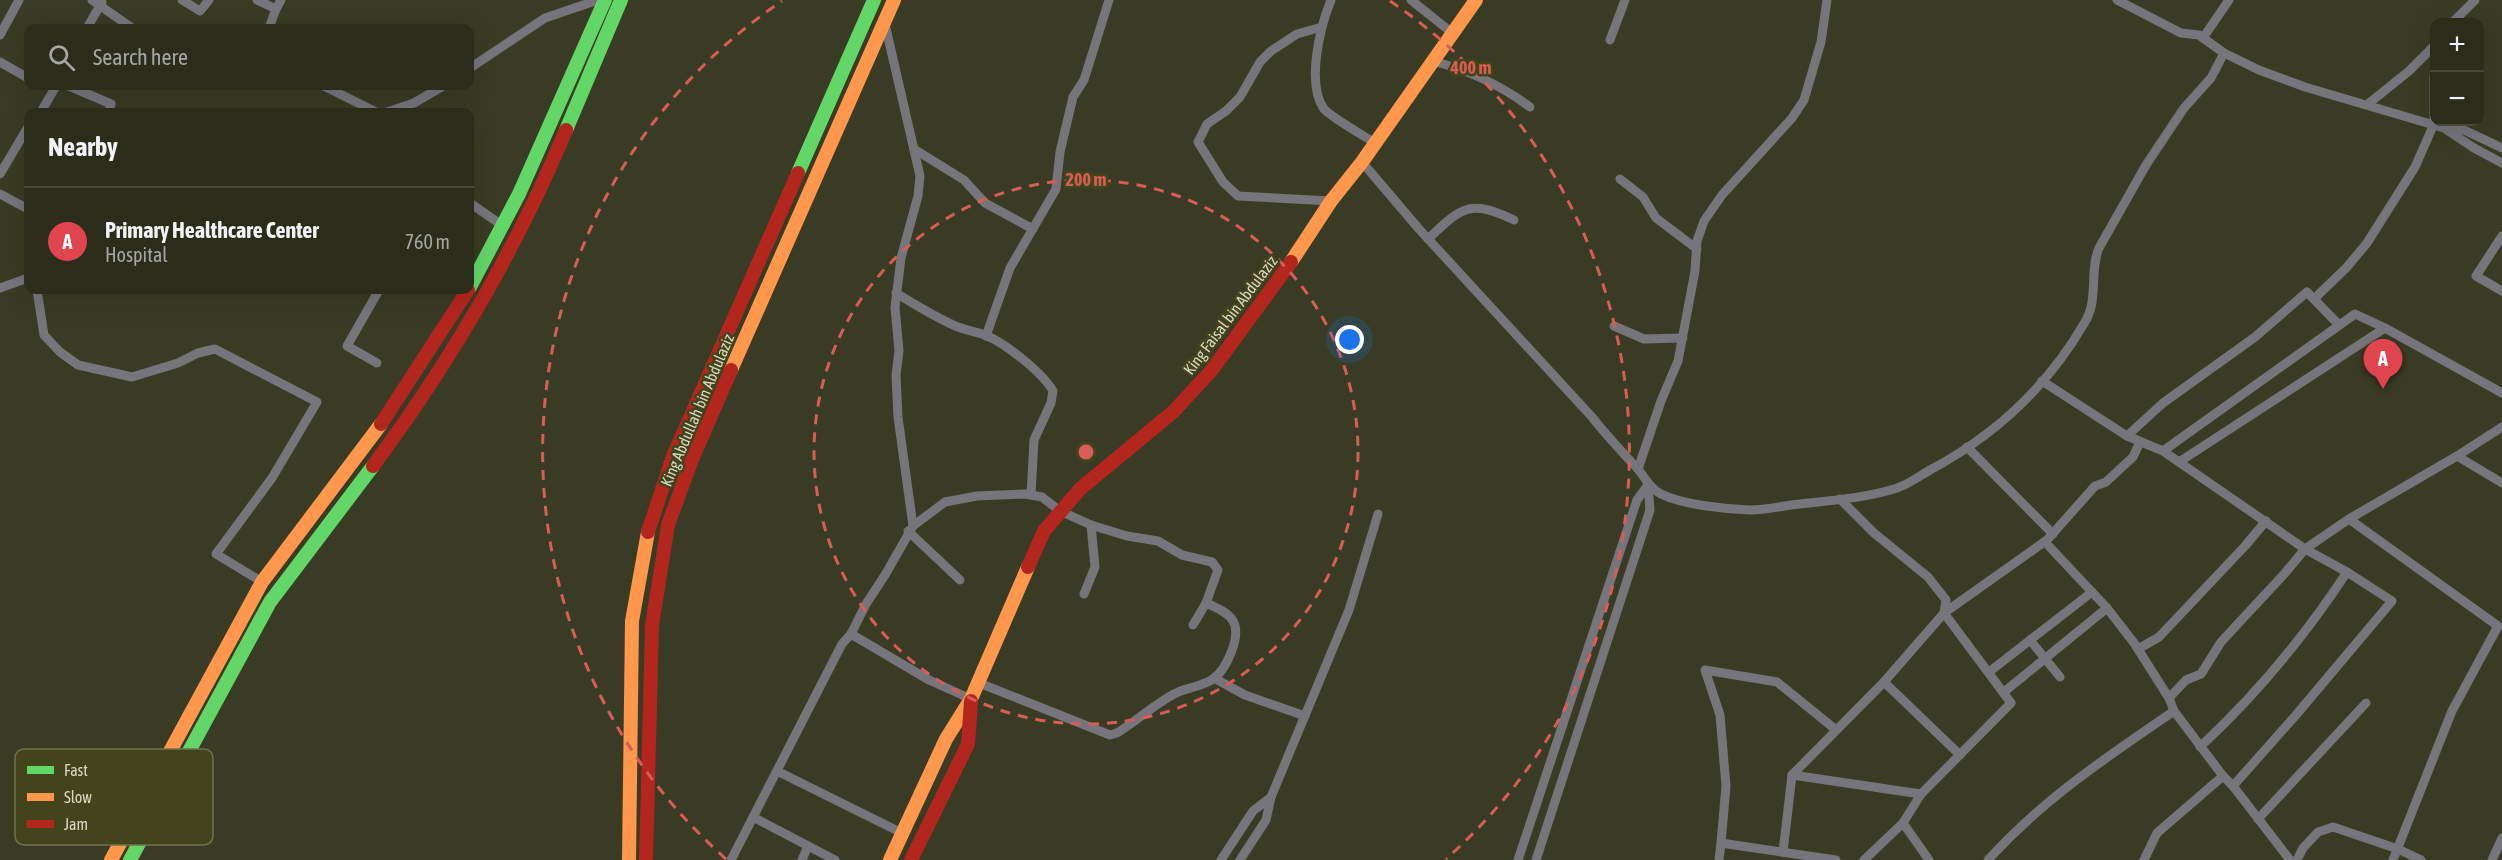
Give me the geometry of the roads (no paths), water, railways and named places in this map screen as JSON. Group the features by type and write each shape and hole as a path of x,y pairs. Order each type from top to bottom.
{"main road":[{"path":"474,279 503,226 605,0"},
{"path":"190,749 270,602 296,564 363,481 420,400 494,281 542,186 621,0"},
{"name":"King Abdullah bin Abdulaziz","path":"629,860 632,621 651,520 673,456 874,0"},
{"name":"King Abdullah bin Abdulaziz","path":"646,860 652,625 668,525 691,462 894,0"},
{"name":"King Faisal bin Abdulaziz","path":"890,860 946,739 971,699 1044,531 1089,482 1173,412 1211,371 1274,287 1331,201 1362,162 1451,32 1476,0"},
{"path":"171,749 262,582 332,493 405,390 465,294"},
{"path":"405,390 420,400"},
{"name":"King Faisal bin Abdulaziz","path":"911,860 968,744 971,699"},
{"path":"111,860 119,845"},
{"path":"130,860 138,845"}],"street":[{"path":"0,35 19,0"},
{"path":"182,0 200,11 209,0"},
{"path":"257,0 278,5 271,24"},
{"path":"474,65 545,18 598,0"},
{"path":"986,336 1010,268 1056,189 1060,152 1073,97 1084,80 1109,0"},
{"path":"1330,0 1322,27 1315,78 1325,110 1375,143"},
{"path":"1411,0 1451,32"},
{"path":"1610,40 1624,0"},
{"path":"1638,469 1661,401 1678,361 1695,271 1697,241 1704,221 1722,195 1792,118 1804,100 1821,42 1827,0"},
{"path":"2117,0 2181,33 2203,38 2224,53 2259,70 2294,83 2430,123"},
{"path":"2203,38 2229,0"},
{"path":"2457,18 2475,0"},
{"path":"89,24 99,2 127,24"},
{"path":"885,21 920,176 918,196 901,258 895,308 899,351 896,375 898,417 911,529 960,580"},
{"path":"1322,27 1297,34 1271,51 1260,62 1240,97 1226,111 1207,124 1198,142 1223,182 1238,196 1331,201"},
{"path":"2368,104 2409,71 2430,50"},
{"path":"1362,162 1428,239 1592,417 1617,449 1638,469 1648,485 1661,494 1683,501 1751,510 1840,499 1895,489 1946,462 2022,406 2062,357 2087,320 2096,275 2093,262 2099,248 2146,165 2184,108 2211,78 2224,53"},
{"path":"1431,61 1472,72 1501,86 1530,107"},
{"path":"0,62 24,76"},
{"path":"43,108 54,90"},
{"path":"78,90 111,104 110,108"},
{"path":"332,90 368,108"},
{"path":"399,108 414,103 435,90"},
{"path":"2314,299 2347,267 2385,217 2415,167 2433,126"},
{"path":"2439,126 2502,163"},
{"path":"2444,128 2464,130 2502,148"},
{"path":"0,174 24,135"},
{"path":"914,148 964,180 985,203 1032,229"},
{"path":"1620,178 1643,197 1656,218 1697,249"},
{"path":"0,194 24,207"},
{"path":"474,206 503,226"},
{"path":"1428,239 1446,222 1470,207 1480,206 1492,209 1514,220"},
{"path":"2502,236 2476,276 2502,291"},
{"path":"0,288 24,279"},
{"path":"2127,436 2163,403 2254,337 2307,292 2339,325"},
{"path":"896,293 926,312 986,336 1038,372 1053,391 1051,403 1034,440 1031,495"},
{"path":"38,294 44,335 60,352 78,365 132,377 215,349 317,402 272,478 216,554 262,582"},
{"path":"377,363 347,346 378,294"},
{"path":"2163,451 2355,314 2385,328 2502,393"},
{"path":"1614,326 1644,339 1683,338"},
{"path":"2179,462 2385,328"},
{"path":"2042,381 2127,436 2163,451 2305,549 2347,572 2392,601 2233,786"},
{"path":"2169,698 2186,680 2201,674 2221,642 2286,573 2305,549 2349,519 2502,427"},
{"path":"1783,852 1792,775 1834,729 1884,682 1944,613 2045,542 2095,486 2106,482 2133,457 2140,442"},
{"path":"1967,447 2053,534"},
{"path":"2457,456 2502,483"},
{"path":"1518,860 1637,500 1648,485"},
{"path":"1536,860 1650,510 1648,485"},
{"path":"731,860 842,644 851,634 866,604 911,529 945,502 977,496 1031,495 1042,497 1060,511 1091,525 1127,536 1158,540 1182,555 1212,562 1218,570 1206,603 1193,625"},
{"path":"1840,499 1874,532 1928,578 1946,600 1944,613 2012,703 1921,794 1903,823 1864,860"},
{"path":"1240,860 1266,820 1271,797 1349,610 1378,514"},
{"path":"2349,519 2500,627 2452,711 2393,860"},
{"path":"2138,650 2159,637 2266,521"},
{"path":"1084,594 1095,567 1091,525"},
{"path":"2045,542 2106,608 2138,650 2169,698 2174,711 2200,747 2290,860"},
{"path":"2200,747 2268,679 2327,603 2347,572"},
{"path":"1989,672 2092,592"},
{"path":"978,683 1110,735 1126,728 1176,692 1214,678 1224,669 1230,656 1235,626 1226,614 1206,603"},
{"path":"2004,692 2106,608"},
{"path":"851,634 929,680 971,699"},
{"path":"2030,640 2060,677"},
{"path":"1719,860 1726,786 1720,715 1705,670 1777,682 1834,729"},
{"path":"1214,678 1238,692 1305,716"},
{"path":"1884,682 1960,755"},
{"path":"2258,819 2366,703"},
{"path":"1988,860 2013,832 2062,789 2174,711"},
{"path":"777,771 902,833"},
{"path":"1792,775 1921,794"},
{"path":"2144,860 2157,833 2223,776"},
{"path":"1221,860 1253,811 1271,797"},
{"path":"753,817 835,860"},
{"path":"1903,823 1929,860"},
{"path":"2297,860 2303,848 2318,832 2333,827 2398,849 2421,860"},
{"path":"2492,860 2502,838"},
{"path":"1721,843 1836,860"},
{"path":"802,860 808,846"}],"place":[{"name":"Primary Healthcare Center","path":"2383,389"}]}
